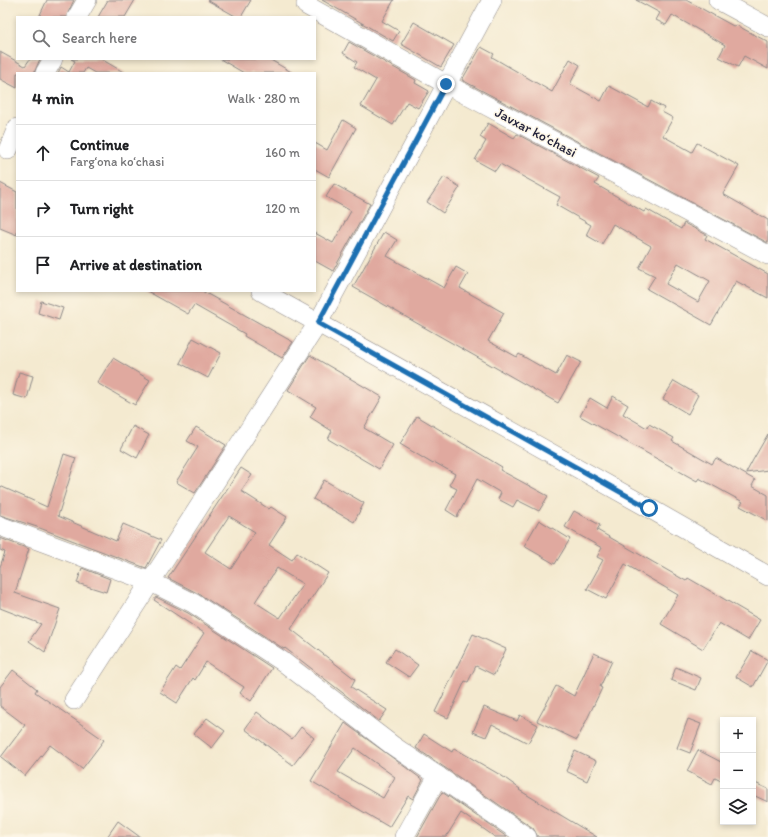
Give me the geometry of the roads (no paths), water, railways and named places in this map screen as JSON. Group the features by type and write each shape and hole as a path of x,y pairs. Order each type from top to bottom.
{"street":[{"path":"78,16 87,0"},
{"path":"74,700 318,323 492,0"},
{"path":"718,0 768,27"},
{"name":"Javxar koʻchasi","path":"306,5 446,84 768,255"},
{"path":"46,72 52,60"},
{"path":"8,151 16,131"},
{"path":"263,292 768,576"},
{"path":"0,526 151,582 193,603 282,661 392,745 527,837"},
{"path":"404,837 438,776"}]}
